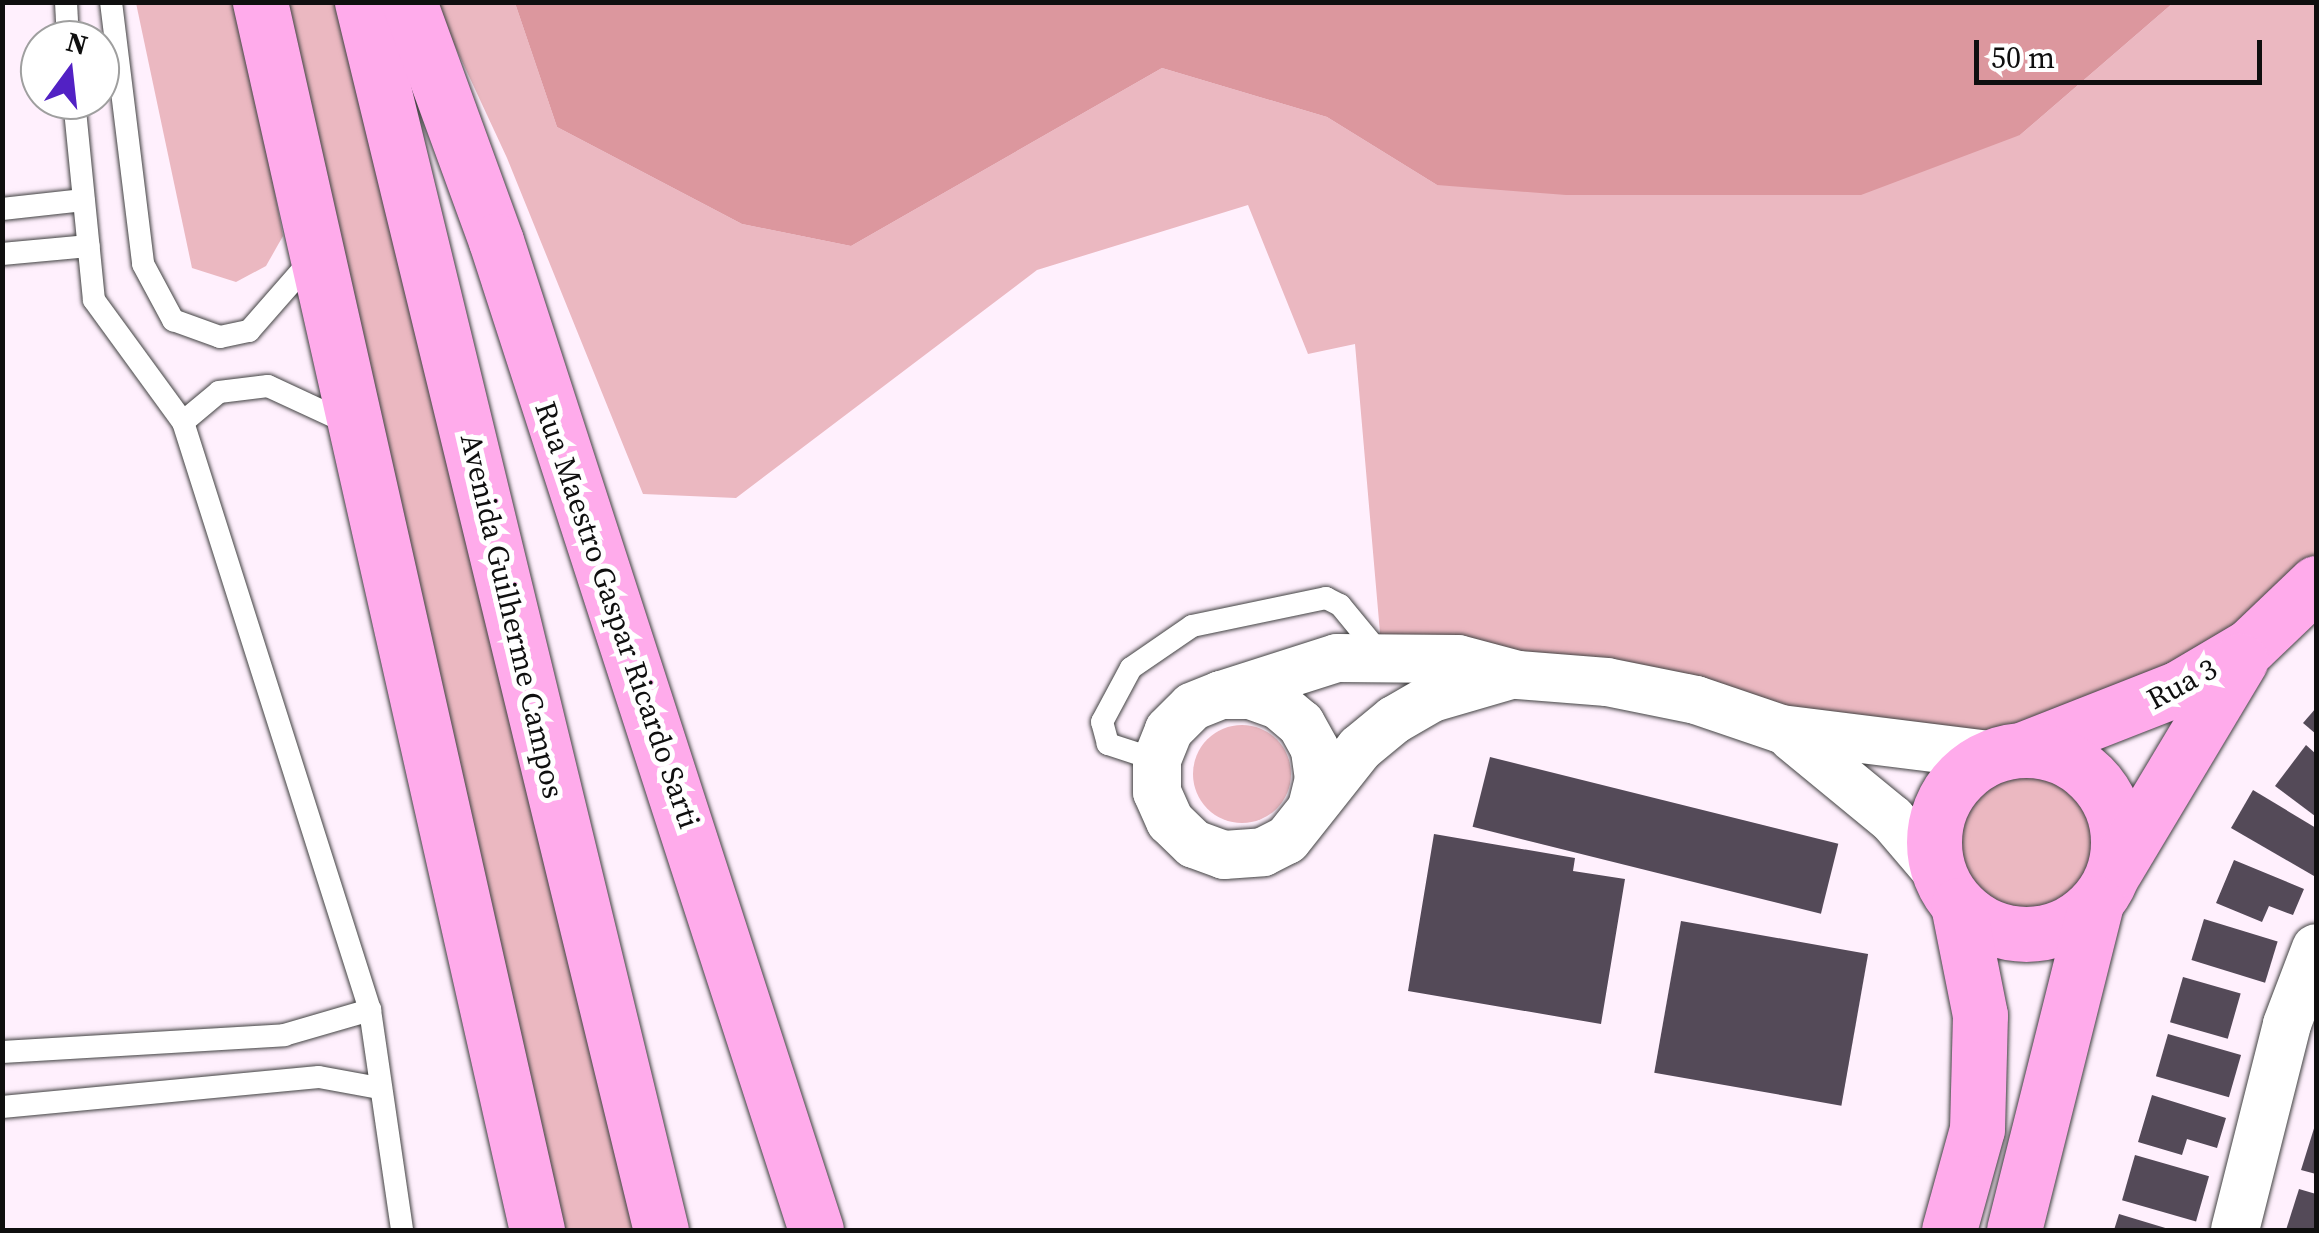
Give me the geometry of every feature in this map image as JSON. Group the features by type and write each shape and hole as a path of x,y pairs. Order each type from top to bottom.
{"street":[{"path":"260,2 352,426 537,1230"},
{"name":"Avenida Guilherme Campos","path":"362,2 661,1230"},
{"name":"Rua Maestro Gaspar Ricardo Sarti","path":"409,2 496,241 816,1230"},
{"name":"Rua 3","path":"2008,752 2120,716 2250,646 2316,583"},
{"path":"1781,729 1879,807 1948,890 1982,924 2027,934 2072,923 2105,888 2200,719 2250,646"},
{"path":"1518,674 1474,682 1394,720 1360,748 1287,840 1263,852 1224,855 1194,844 1170,821 1157,792 1157,760 1169,730 1192,707 1277,672 1382,656 1458,659 1518,674 1607,682 1696,700 1781,729 2061,756 2091,775 2111,803 2120,838 2014,1230"},
{"path":"1221,695 1250,695 1278,705 1301,724 1315,750 1319,779 1312,808"},
{"path":"1950,1230 1977,1129 1980,1016 1932,839 1940,804 1960,775 2008,752"},
{"path":"2235,1230 2287,1024 2316,948"}],"lane":[{"path":"111,2 143,264 174,320 220,337 249,332 314,256"},
{"path":"76,120 94,300 183,422 370,1010 402,1230"},
{"path":"2,209 84,200"},
{"path":"2,254 89,246"},
{"path":"183,422 219,392 268,386 352,426"},
{"path":"1157,760 1108,744 1102,722 1131,668 1192,626 1326,598 1340,605 1382,656"},
{"path":"2,1052 284,1034 370,1010"},
{"path":"2,1108 319,1078 379,1088"}],"shaded area":[{"path":"515,2 2173,3 2020,135 1861,195 1566,195 1437,185 1327,117 1162,68 851,246 742,224 557,127"},
{"path":"136,3 239,3 283,236 266,266 236,282 192,268"},
{"path":"281,3 345,3 648,1230 551,1230"},
{"path":"435,3 515,3 557,127 742,224 851,246 1162,68 1327,117 1437,185 2020,135 2173,3 2316,3 2316,583 2026,748 1382,656 1355,344 1308,354 1248,205 1037,270 736,498 643,494 507,158"},
{"path":"1242,725 1261,728 1277,739 1288,755 1288,793 1277,809 1261,820 1242,823 1223,820 1207,809 1196,793 1193,774 1196,755 1207,739 1223,728"},
{"path":"2027,764 2057,770 2082,786 2098,811 2104,841 2098,871 2082,896 2057,912 2027,918 1997,912 1972,896 1956,871 1950,841 1956,811 1972,786 1997,770"}],"building":[{"path":"2316,708 2316,734 2303,723"},
{"path":"2306,745 2316,754 2315,816 2275,786"},
{"path":"1490,757 1838,844 1821,914 1473,827"},
{"path":"2253,790 2316,828 2314,876 2231,828"},
{"path":"1434,834 1575,858 1573,871 1625,879 1601,1024 1408,991"},
{"path":"2234,860 2304,889 2293,915 2269,906 2262,922 2216,903"},
{"path":"2204,919 2278,942 2265,983 2191,960"},
{"path":"1681,921 1868,954 1841,1106 1654,1073"},
{"path":"2183,977 2241,994 2228,1039 2170,1022"},
{"path":"2168,1034 2241,1055 2229,1097 2156,1076"},
{"path":"2152,1095 2226,1118 2217,1148 2187,1139 2182,1155 2138,1142"},
{"path":"2316,1122 2316,1174 2301,1170"},
{"path":"2135,1155 2209,1176 2196,1221 2122,1200"},
{"path":"2299,1189 2316,1194 2316,1230 2286,1230"},
{"path":"2119,1214 2172,1230 2114,1230"}]}
